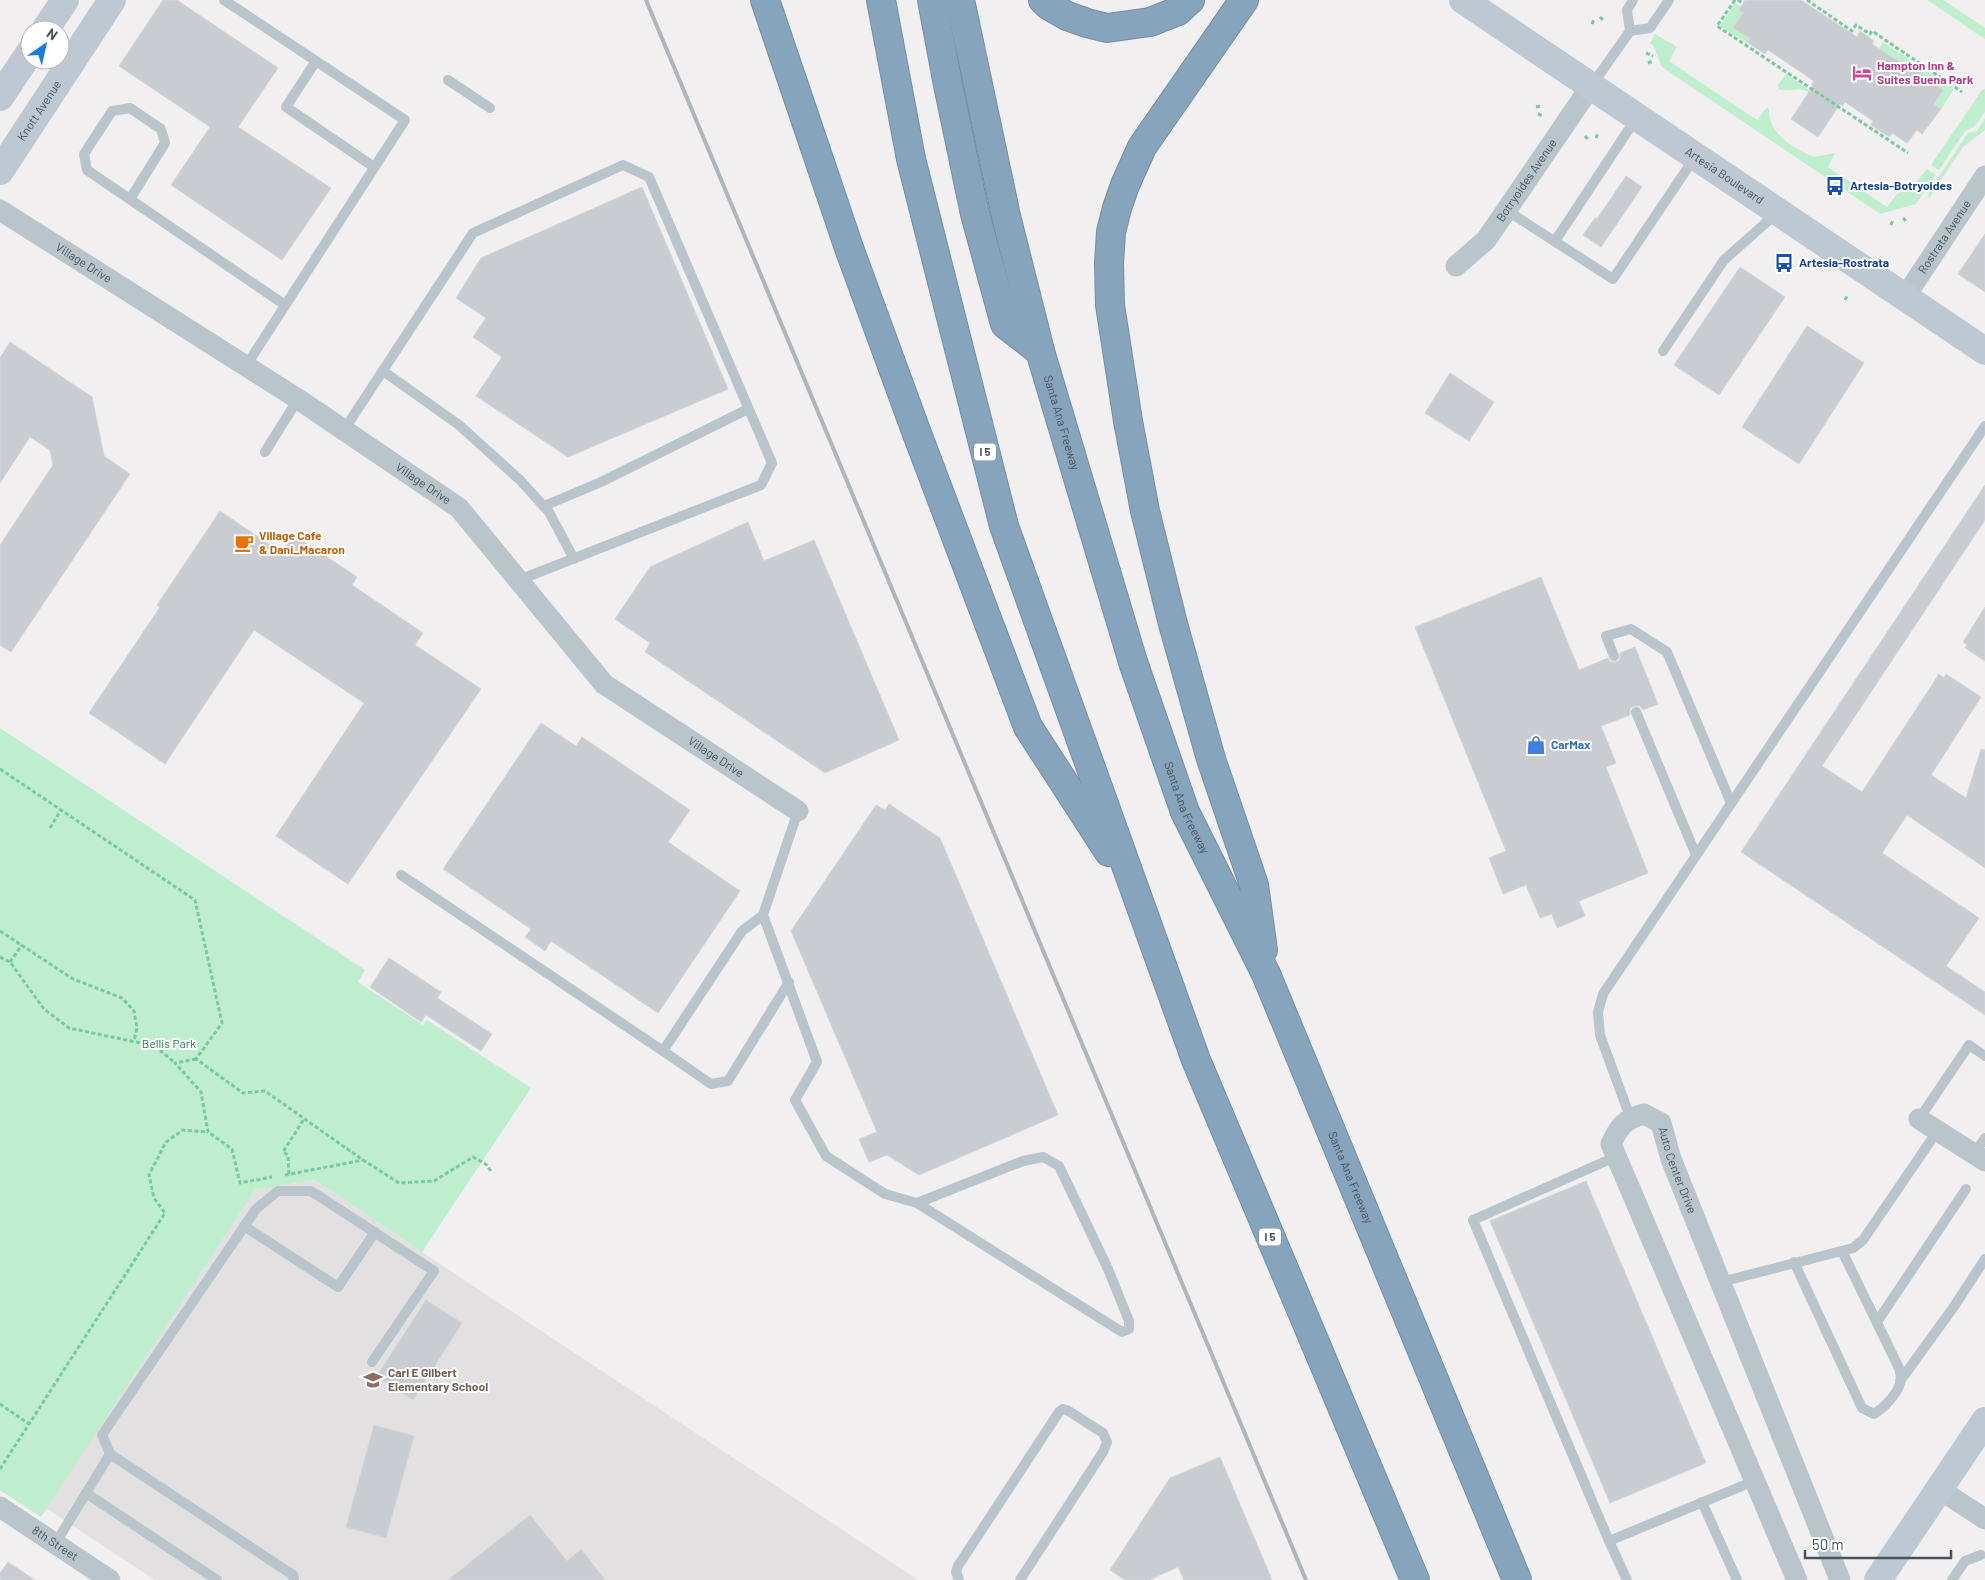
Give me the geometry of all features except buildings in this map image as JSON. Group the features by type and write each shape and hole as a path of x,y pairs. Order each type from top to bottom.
{"highway":[{"path":"765,0 856,266 1028,727 1134,891"},
{"name":"I 5","path":"881,0 910,159 1004,526 1196,1060 1414,1580"},
{"path":"932,0 975,214 1005,324 1040,351"},
{"name":"Santa Ana Freeway","path":"960,0 1006,216 1040,351 1133,662 1185,812 1266,974 1517,1580"},
{"path":"1043,0 1067,16 1107,28 1150,22 1178,11 1190,0"},
{"path":"1244,0 1142,147 1124,185 1111,232 1109,288 1117,353 1146,511 1173,624 1211,758 1254,885 1266,974"}],"main road":[{"path":"52,20 65,0"},
{"name":"Knott Avenue","path":"0,171 112,0"},
{"name":"Artesia Boulevard","path":"1463,0 1985,352"},
{"path":"0,97 20,67"},
{"path":"1878,1580 1985,1421"}],"street":[{"name":"Botryoides Avenue","path":"1456,266 1486,240 1591,86"},
{"name":"Rostrata Avenue","path":"1905,297 1985,176"},
{"name":"Village Drive","path":"0,210 298,398 459,508 604,684 798,811"},
{"name":"Auto Center Drive","path":"1630,1118 1644,1114 1661,1123 1671,1158 1840,1580"},
{"path":"1630,1118 1617,1130 1611,1144 1615,1157 1797,1580"},
{"path":"1919,1119 1981,1151"},
{"path":"1939,1489 1985,1519"},
{"name":"8th Street","path":"0,1507 110,1580"}],"lane":[{"path":"224,0 404,120 246,366"},
{"path":"1591,86 1630,31 1627,10 1633,0"},
{"path":"1630,31 1650,28 1669,0"},
{"path":"316,61 286,107 374,167"},
{"path":"448,80 490,108"},
{"path":"130,199 165,144 161,130 130,108 112,111 84,154 87,170 285,305"},
{"path":"1555,241 1637,117"},
{"path":"1506,210 1613,279 1695,156"},
{"path":"344,430 473,233 623,166 649,177 772,464 761,485 519,580"},
{"path":"1663,351 1724,260 1778,212"},
{"path":"383,371 459,425 520,480 549,512 574,560"},
{"path":"265,452 298,398"},
{"path":"544,506 601,482 748,409"},
{"path":"1630,1118 1600,1035 1598,1012 1603,994 1985,426"},
{"path":"1614,656 1606,636 1631,629 1667,652 1731,803"},
{"path":"1636,712 1696,854"},
{"path":"664,1051 742,931 763,915 798,811"},
{"path":"401,874 711,1084 728,1081 789,982"},
{"path":"763,915 817,1062 795,1100 826,1156 885,1194 917,1203 1122,1332 1129,1329 1129,1321 1108,1269 1059,1166 1043,1157 1023,1161 917,1203"},
{"path":"1919,1119 1968,1046 1985,1056"},
{"path":"1720,1282 1854,1248 1863,1240 1938,1130"},
{"path":"1615,1157 1473,1220 1627,1580"},
{"path":"1877,1322 1966,1189"},
{"path":"294,1580 292,1575 110,1454 102,1436 256,1208 278,1191 311,1191 434,1271 372,1362"},
{"path":"244,1226 338,1288 374,1232"},
{"path":"1842,1251 1899,1368 1900,1381"},
{"path":"1794,1262 1862,1408 1874,1414 1884,1408 1900,1381 1953,1308 1985,1259"},
{"path":"959,1580 956,1572 958,1566 1059,1412 1063,1409 1067,1410 1103,1433 1107,1442 1020,1580"},
{"path":"55,1544 110,1454"},
{"path":"1609,1541 1754,1481"},
{"path":"86,1492 217,1580"},
{"path":"1702,1502 1737,1580"},
{"path":"1952,1580 1965,1561 1984,1554"}],"path":[{"path":"1743,3 1736,0 1717,26 1826,96 1908,153"},
{"path":"1808,0 1852,31 1856,25 1870,34 1872,31 1962,92"},
{"path":"1592,24 1594,19"},
{"path":"1646,53 1653,59 1648,63"},
{"path":"1536,107 1541,106"},
{"path":"1538,114 1543,116"},
{"path":"1596,138 1598,133"},
{"path":"1585,136 1589,140"},
{"path":"1903,218 1907,222"},
{"path":"1891,226 1893,220"},
{"path":"1845,300 1847,296"},
{"path":"0,769 196,900 222,1022 196,1059 176,1063"},
{"path":"50,828 61,810"},
{"path":"0,931 73,978 122,998 134,1011 137,1028 134,1041"},
{"path":"10,962 22,945"},
{"path":"0,957 10,962 44,1009 69,1028 155,1046 176,1063 201,1092 208,1132"},
{"path":"196,1059 243,1093 265,1091 399,1183 434,1181 473,1157 487,1165 492,1173"},
{"path":"289,1174 288,1155 283,1152 304,1119"},
{"path":"0,1470 165,1213 154,1198 149,1175 166,1142 183,1130 208,1132 232,1149 240,1183 363,1160"},
{"path":"0,1404 29,1424"}],"shaded area":[{"name":"Carl E Gilbert Elementary School","path":"315,1180 918,1580 155,1580 46,1508 255,1190"}],"green space":[{"path":"1927,0 1943,0 1985,28 1985,39"},
{"path":"1735,3 1741,7 1739,10 1743,13 1734,28 1750,38 1747,43 1720,26"},
{"path":"1655,34 1677,47 1669,61 1757,120 1767,107 1773,126 1784,140 1798,150 1814,157 1835,153 1828,167 1887,207 1897,194 1911,188 1927,169 1936,175 1916,204 1880,214 1662,67 1653,45 1650,43"},
{"path":"1883,42 1954,89 1941,109 1934,104 1943,90 1912,67 1910,69 1879,49"},
{"path":"1786,74 1810,91 1779,89 1778,85"},
{"path":"1985,89 1985,112 1974,127 1965,131 1939,170 1931,165 1982,90"},
{"path":"1985,118 1985,130 1963,147 1929,198 1928,193 1968,133 1977,131"},
{"name":"Bellis Park","path":"0,728 365,970 358,982 423,1025 427,1020 531,1088 422,1252 315,1180 255,1190 41,1517 0,1490"}],"railway":[{"path":"646,0 1306,1580"}],"place":[{"name":"Hampton Inn & Suites Buena Park","path":"1862,73"},
{"name":"Artesia-Botryoides","path":"1835,186"},
{"name":"Artesia-Rostrata","path":"1784,263"},
{"name":"Village Cafe & Dani_Macaron","path":"244,543"},
{"name":"CarMax","path":"1536,745"},
{"name":"Carl E Gilbert Elementary School","path":"373,1380"}]}
